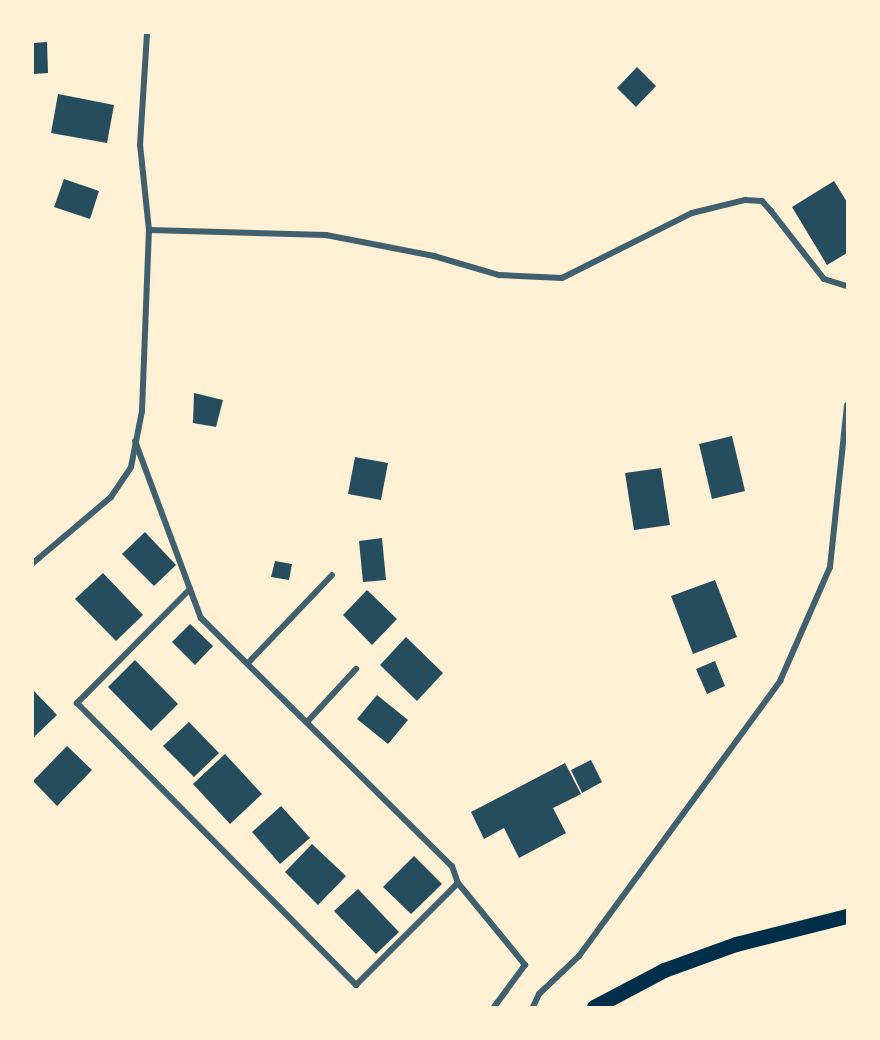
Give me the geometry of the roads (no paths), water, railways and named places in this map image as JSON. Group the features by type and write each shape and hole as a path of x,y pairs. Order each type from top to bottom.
{"main road":[{"path":"594,1007 663,970 736,944 847,916"}],"street":[{"path":"33,563 111,497 131,467 142,411 149,230 140,144 147,33"},
{"path":"149,230 326,235 434,256 499,275 562,278 692,213 745,200 762,201 824,279 847,286"},
{"path":"534,1007 539,994 579,956 780,681 830,567 847,405"},
{"path":"135,441 201,618 249,662 452,866 458,883 525,965 494,1007"},
{"path":"249,662 332,575"},
{"path":"190,589 77,703 356,985 458,883"},
{"path":"308,721 356,669"}]}
